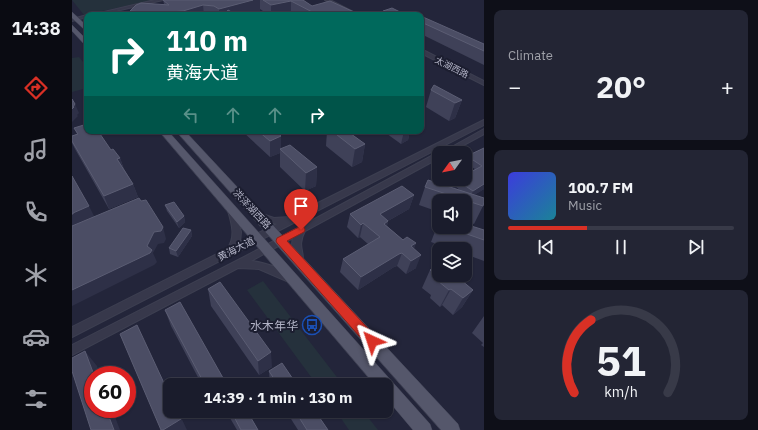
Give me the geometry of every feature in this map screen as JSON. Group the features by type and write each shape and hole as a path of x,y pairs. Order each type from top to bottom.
{"main road":[{"path":"73,17 84,27"},
{"path":"73,28 84,41"},
{"name":"洪泽湖西路","path":"166,134 258,238 378,378"},
{"name":"洪泽湖西路","path":"183,134 452,430"},
{"path":"230,207 238,204 241,198"},
{"path":"306,294 308,284 316,283 321,286"},
{"name":"洪泽湖西路","path":"393,395 424,430"}],"street":[{"path":"107,12 161,0"},
{"path":"320,0 343,12"},
{"path":"326,0 351,12"},
{"path":"73,17 84,16"},
{"name":"太湖西路","path":"424,48 484,78"},
{"name":"太湖西路","path":"424,53 484,83"},
{"name":"黄海大道","path":"72,350 266,248 276,236 295,219 484,122"},
{"path":"457,146 484,131"},
{"name":"黄海大道","path":"72,332 258,238 276,236 304,228 432,159"},
{"path":"228,253 232,250 237,240 236,225 230,207"},
{"path":"258,216 279,222 295,219"},
{"path":"300,262 295,246 296,240 304,228"},
{"path":"233,266 245,264 262,266 293,280"}],"shaded area":[{"path":"72,0 154,0 98,12 84,12 84,15"},
{"path":"79,57 84,63 84,89 72,92 72,58"},
{"path":"263,281 338,378 312,378 247,290"},
{"path":"341,418 369,418 378,430 349,430"}],"building":[{"path":"163,0 253,0 219,9 214,6 203,5 183,11 130,11 136,5 141,3 169,5"},
{"path":"263,0 303,0 312,6 330,1 354,12 312,12 291,1 271,5"},
{"path":"392,8 400,12 385,12 383,11"},
{"path":"424,17 484,44 484,51 424,23"},
{"path":"434,85 462,100 455,103 431,90"},
{"path":"72,99 75,104 72,109"},
{"path":"84,125 84,134 100,134 111,150 113,149 120,158 117,159 133,184 104,196 72,141 72,136 78,134 74,128"},
{"path":"262,134 279,134 281,136 270,141"},
{"path":"336,134 351,134 365,144 355,149"},
{"path":"290,145 317,167 306,173 280,149"},
{"path":"484,148 484,184 473,191 466,186 472,186 472,171 482,166 472,159 472,154"},
{"path":"72,176 89,206 73,214 72,214"},
{"path":"428,180 432,181 432,186 447,186 472,194 446,194 425,187"},
{"path":"402,186 414,195 380,214 388,221 384,224 403,240 407,237 416,243 411,246 421,255 411,261 402,253 399,254 361,277 343,259 380,237 363,223 361,225 350,214"},
{"path":"472,194 484,198 483,206 472,202"},
{"path":"139,198 141,201 146,200 163,227 161,231 154,232 147,246 152,250 150,253 72,290 72,226"},
{"path":"174,202 184,216 177,222 165,205"},
{"path":"472,226 484,230 484,240 467,234 472,234"},
{"path":"183,228 191,230 176,251 169,248"},
{"path":"220,282 271,352 258,361 208,289"},
{"path":"439,282 463,282 473,290 463,298 451,289 449,290"},
{"path":"180,302 223,378 201,378 165,310"},
{"path":"137,325 163,381 163,418 181,419 163,430 161,430 136,371 136,366 134,366 120,334"},
{"path":"85,351 91,366 84,366 84,408 72,371 72,358"},
{"path":"282,363 292,378 274,378 269,371"},
{"path":"87,418 109,418 114,430 91,430"},
{"path":"235,418 251,418 258,430 241,430"},
{"path":"299,418 320,418 328,430 307,430"}],"place":[{"name":"水木年华","path":"312,325"}],"route":[{"path":"301,230 281,241 372,341"}]}
